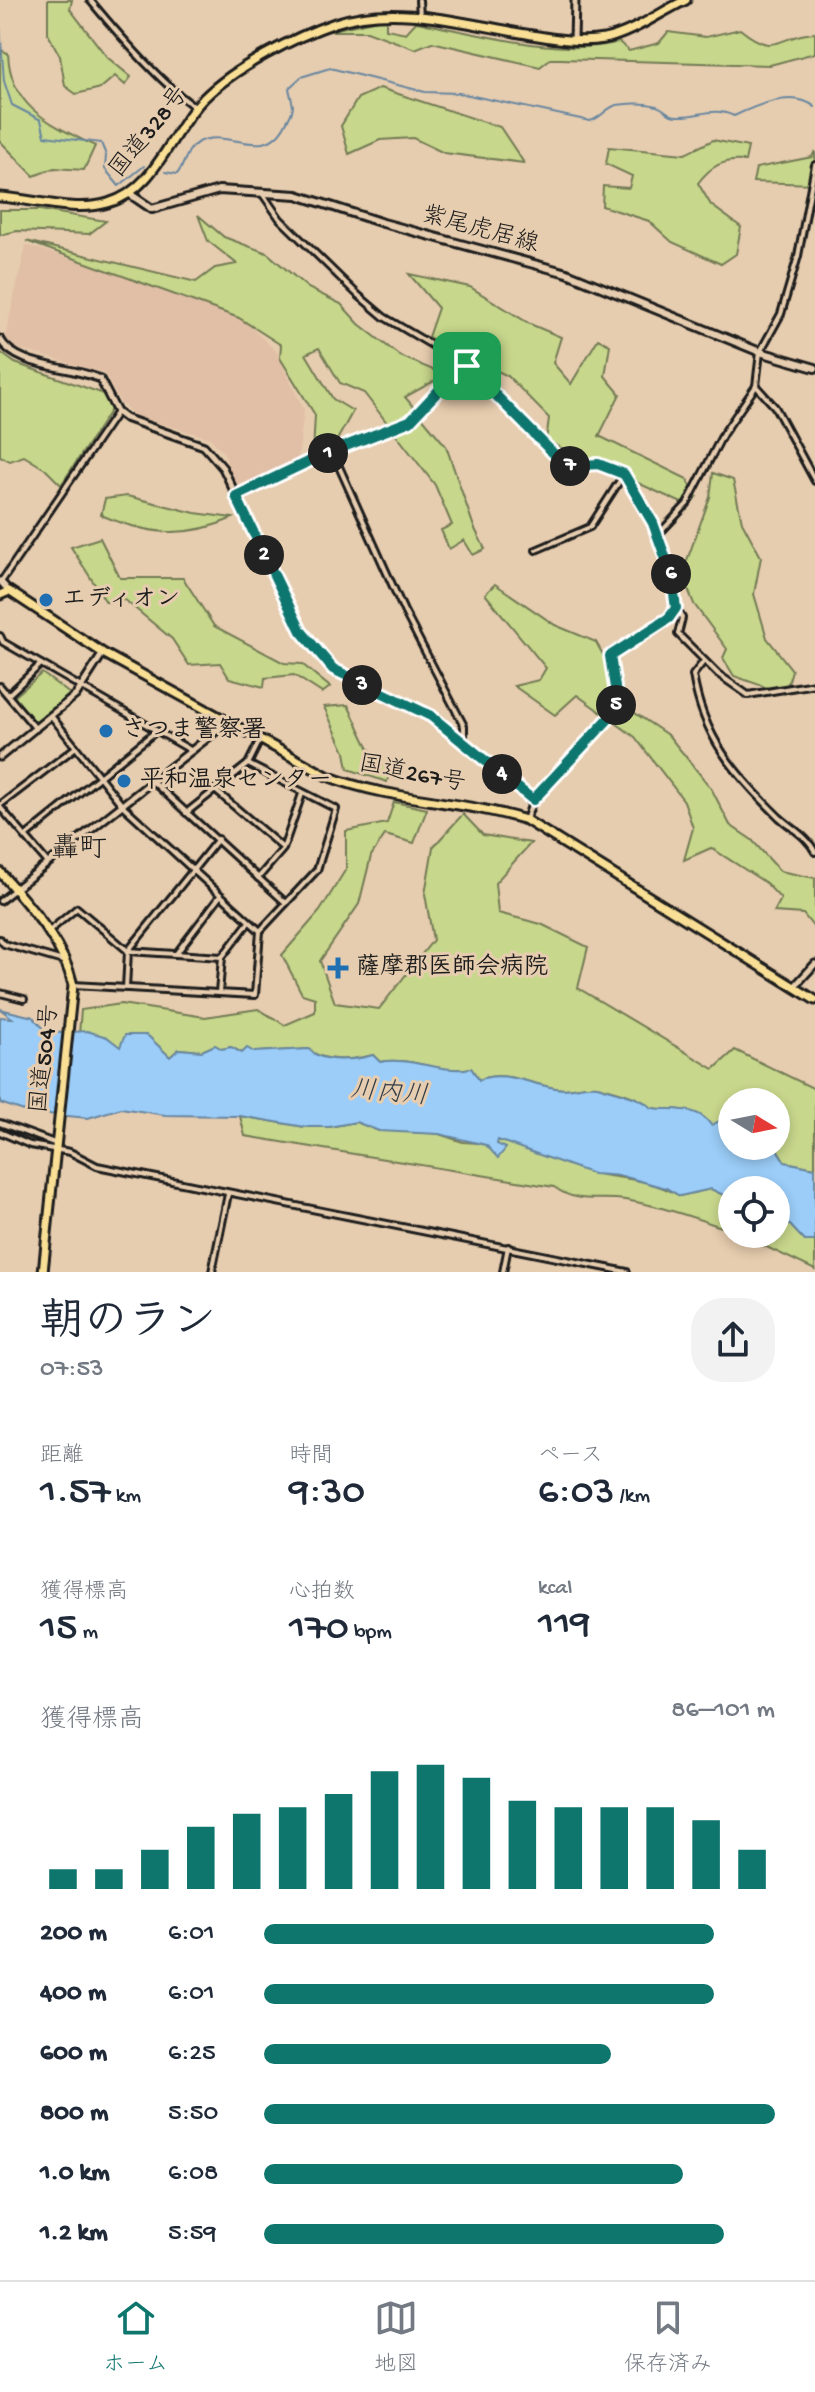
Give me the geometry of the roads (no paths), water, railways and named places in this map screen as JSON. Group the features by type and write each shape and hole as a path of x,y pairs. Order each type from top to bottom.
{"highway":[{"name":"国道328号","path":"0,197 92,206 130,194 147,177 195,107 238,73 323,28 366,16 420,17 574,40 616,35 686,0"},
{"path":"0,595 9,591"},
{"name":"国道267号","path":"9,591 103,653 327,776 357,787 482,808 526,820 815,1000"},
{"name":"国道504号","path":"0,872 48,932 66,962 73,985 43,1272"}],"main road":[{"name":"紫尾虎居線","path":"130,194 152,209 219,190 260,191 327,203 383,223 567,273 760,352 815,368"}],"street":[{"path":"90,0 168,89 195,107"},
{"path":"419,0 420,17"},
{"path":"574,40 575,0"},
{"path":"657,536 687,504 723,434 756,386 760,352 781,314 809,215 815,165"},
{"path":"260,191 297,237 384,317 467,366 554,454 571,466 598,464 624,474 657,536 671,573 676,608 682,618 678,634 704,661 748,695 815,684"},
{"path":"0,339 5,347 22,357 100,379 117,412 125,418 204,446 217,457 301,631 333,669 417,708 533,800"},
{"path":"236,496 332,451 410,421 467,366"},
{"path":"756,386 775,407 815,481"},
{"path":"9,591 1,582 117,412"},
{"path":"332,451 404,611 464,726 464,743"},
{"path":"536,550 590,527 624,474"},
{"path":"526,820 533,800 612,715 617,700 611,676 612,652 654,629 676,608"},
{"path":"0,636 2,642 80,689 192,751"},
{"path":"1,753 52,717 80,689 103,653"},
{"path":"704,661 693,675 698,705 708,732 756,795 806,839 815,852"},
{"path":"8,695 41,664"},
{"path":"0,686 36,729"},
{"path":"52,717 122,805 260,931"},
{"path":"0,901 228,722"},
{"path":"26,836 156,731"},
{"path":"186,813 248,764 260,740"},
{"path":"48,863 0,806 76,747"},
{"path":"73,985 255,995 260,931 317,870 336,809 248,764"},
{"path":"152,781 286,903"},
{"path":"215,790 283,849"},
{"path":"258,878 283,849 302,794"},
{"path":"126,988 128,951 218,839"},
{"path":"176,954 220,896"},
{"path":"48,932 77,908 128,951 222,957"},
{"path":"219,993 222,957 249,922"},
{"path":"0,939 2,946 66,962"},
{"path":"794,987 815,964"},
{"path":"0,993 24,999"},
{"path":"0,1123 57,1143 97,1166 627,1272"},
{"path":"0,1132 30,1145 57,1143"},
{"path":"212,1272 228,1194"},
{"path":"503,1272 508,1247"}],"water":[{"name":"川内川","path":"0,1009 33,1017 43,1028 56,1033 87,1031 107,1037 120,1047 125,1035 147,1035 170,1057 179,1049 202,1051 215,1045 222,1049 231,1047 242,1053 247,1048 254,1052 309,1049 322,1057 340,1060 373,1055 380,1062 403,1061 448,1069 471,1068 479,1080 499,1076 554,1088 596,1086 635,1098 652,1108 692,1112 711,1125 718,1122 718,1160 784,1160 815,1168 815,1241 805,1241 790,1225 790,1176 718,1176 718,1192 711,1189 680,1196 666,1188 622,1176 593,1174 498,1140 497,1144 506,1148 498,1158 486,1145 439,1134 379,1131 356,1122 305,1127 240,1116 165,1115 121,1108 88,1118 27,1112 0,1103 0,1017 12,1018"}],"waterway":[{"path":"0,26 4,81 12,105 41,120 45,136 101,143 106,155 105,169 119,186 144,166"},
{"path":"165,172 177,174 193,146 208,139 267,142 277,135 292,110 289,88 301,77 330,68 425,92 459,93 590,121 613,106 627,104 651,105 678,116 712,112 734,116 785,99 796,99 815,107"}],"place":[{"name":"エディオン","path":"46,600"},
{"name":"さつま警察署","path":"106,731"},
{"name":"平和温泉センター","path":"124,781"},
{"name":"薩摩郡医師会病院","path":"338,968"}],"district":[{"name":"轟町","path":"79,850"}]}
